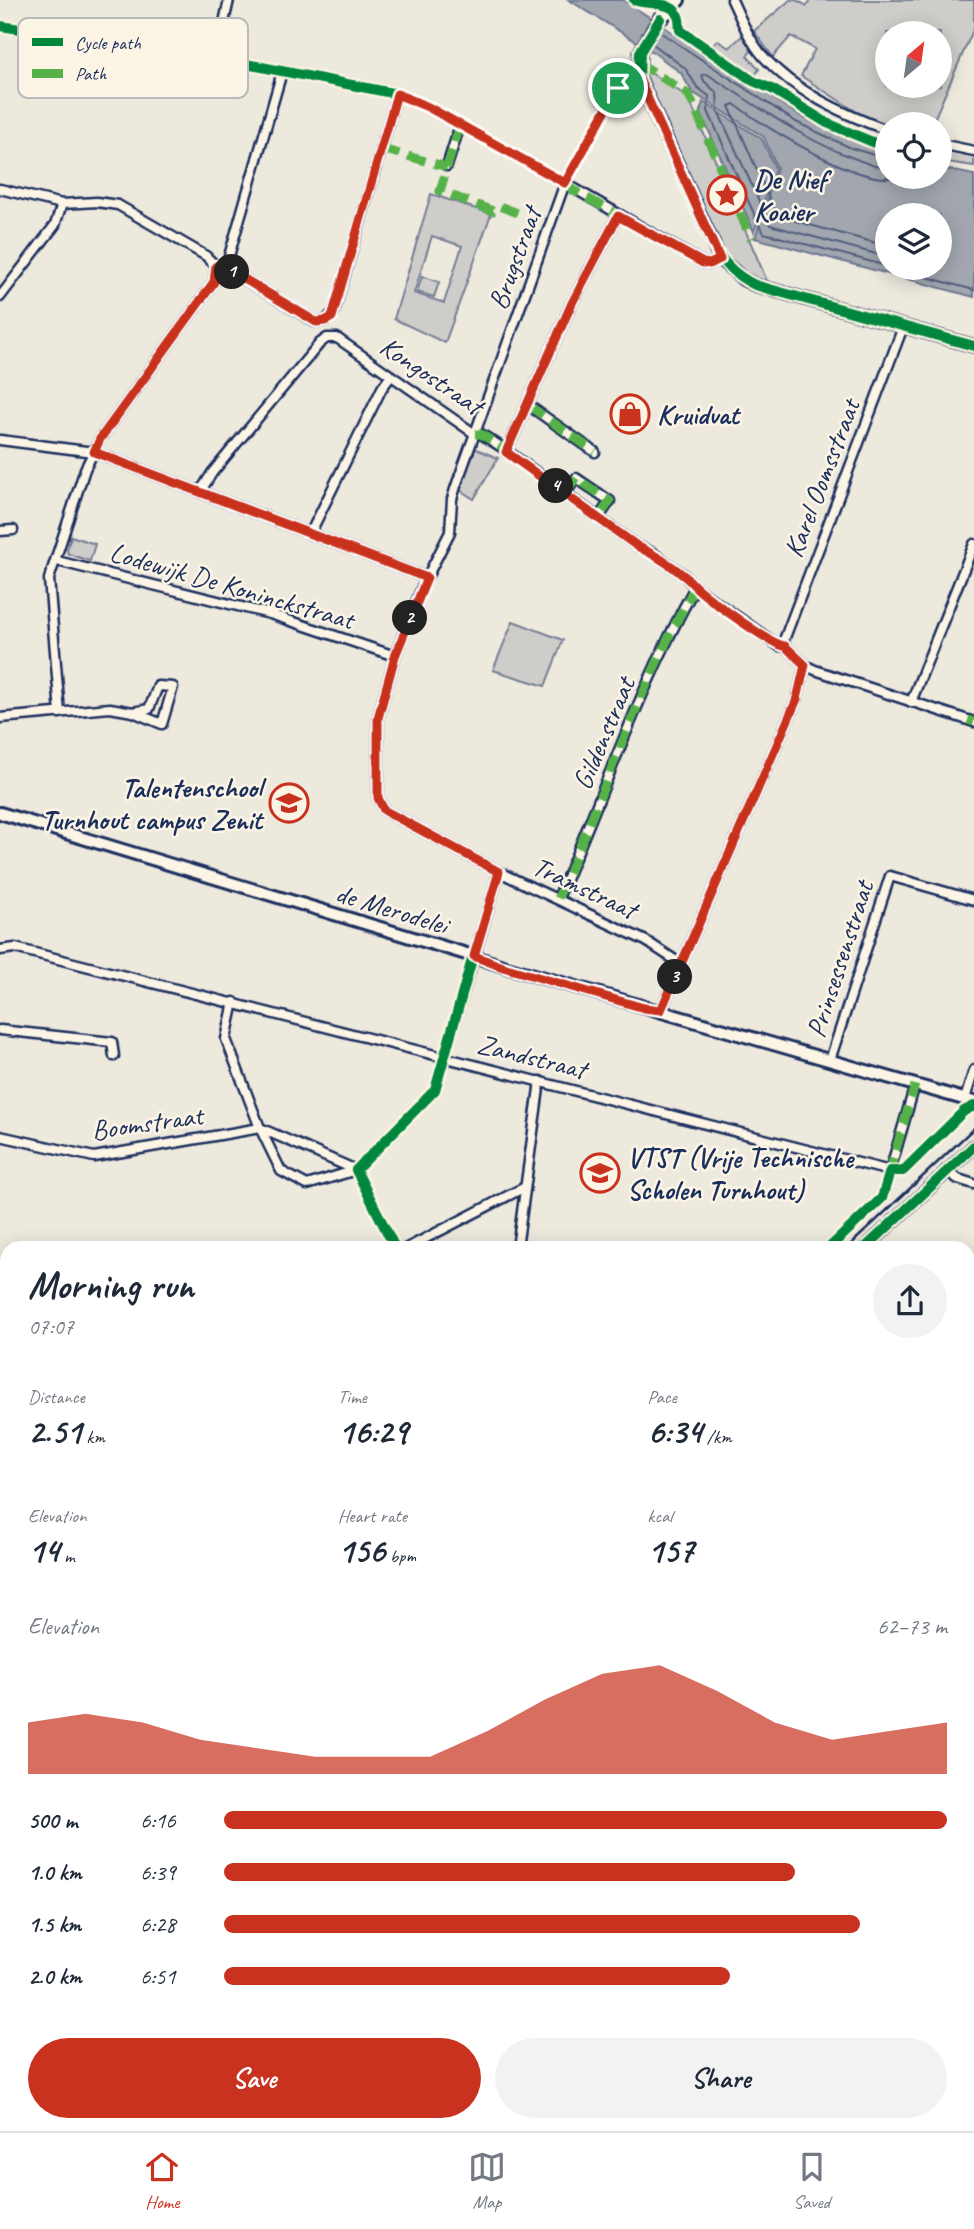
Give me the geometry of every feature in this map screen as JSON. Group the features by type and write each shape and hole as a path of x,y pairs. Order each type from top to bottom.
{"street":[{"path":"225,18 229,0"},
{"path":"670,0 643,47 638,62 639,79 720,259 743,279 755,285 974,346"},
{"path":"659,21 679,0"},
{"path":"732,0 750,37 762,55 777,70 834,107 875,125"},
{"path":"0,26 18,29"},
{"path":"248,65 397,94 460,125 703,263 710,264 720,259"},
{"path":"282,72 227,263 231,271 316,322 325,321 334,312 397,94"},
{"name":"Brugstraat","path":"427,578 450,532 452,499 565,183 618,88 639,79"},
{"path":"447,166 460,125"},
{"path":"952,146 974,150"},
{"path":"0,189 62,204 97,202 118,205 206,256 216,266 214,282 100,439 85,469 49,579 60,713"},
{"path":"0,296 55,225 62,204"},
{"path":"506,452 572,303 618,216"},
{"name":"Karel Oomsstraat","path":"785,646 784,640 903,327"},
{"name":"Kongostraat","path":"200,492 212,473 327,338 337,338 475,434 481,434 637,546 653,553 684,575 695,587 779,646 785,646 805,665"},
{"path":"310,534 382,388 391,376"},
{"path":"528,405 595,452"},
{"path":"0,440 94,452 427,578"},
{"path":"566,493 576,478 610,501 599,517"},
{"path":"0,531 13,530"},
{"path":"911,702 974,544"},
{"name":"Lodewijk De Koninckstraat","path":"57,561 270,614 395,656"},
{"name":"Tramstraat","path":"427,578 395,656 378,718 378,798 381,804 389,813 499,872 646,941 681,964"},
{"name":"Gildenstraat","path":"558,898 658,662 695,587"},
{"path":"661,1010 797,699 805,665 974,722"},
{"path":"0,718 110,708 133,712 162,724 173,687 158,686 149,709 133,712"},
{"name":"de Merodelei","path":"0,814 503,967 970,1100"},
{"path":"234,1002 226,1039 260,1128 281,1171 307,1185 356,1170 435,1090 499,872"},
{"name":"Prinsessenstraat","path":"830,1060 890,876 974,900"},
{"name":"Zandstraat","path":"0,950 15,948 234,1002 890,1171"},
{"path":"0,1030 112,1042 114,1056"},
{"path":"970,1100 974,1070"},
{"path":"518,1241 540,1081"},
{"path":"836,1241 882,1198 915,1085"},
{"path":"260,1128 356,1170 392,1241"},
{"name":"Boomstraat","path":"0,1136 94,1157 260,1128"},
{"path":"872,1241 974,1146"},
{"path":"946,1170 958,1179 974,1184"},
{"path":"421,1241 525,1187"}],"shaded area":[{"path":"790,0 807,6 810,0 974,0 974,28 952,78 952,21 875,21 875,98 943,98 937,112 875,112 875,121 801,76 815,49 791,36 773,57 754,31"},
{"path":"742,36 752,50 747,56 759,69 754,77 710,48 717,40 729,48"},
{"path":"643,68 688,97 768,283 741,270 721,247"},
{"path":"952,149 974,154 974,166 952,163"},
{"path":"431,194 491,214 445,343 394,319","holes":["432,236 462,246 444,303 414,293"]},
{"path":"422,276 439,282 434,297 417,292"},
{"path":"474,448 498,458 474,499 460,490"},
{"path":"71,536 95,544 90,561 68,554"},
{"path":"513,621 563,640 545,686 493,670"}],"water":[{"path":"569,0 623,0 800,116 875,148 875,189 952,189 952,170 974,175 974,297 911,280 952,280 952,203 875,203 875,270 755,238 777,168 764,137 692,92 681,73 653,52"},
{"path":"703,102 762,139 775,168 754,232 700,111"}],"railway":[{"path":"854,1241 974,1128"}],"marked path":[{"path":"638,62 689,95 751,239"},
{"path":"460,125 440,191 493,211 499,206 523,215"},
{"path":"382,149 447,167"},
{"path":"565,183 703,263 710,264 720,259"},
{"path":"506,452 572,303 618,216"},
{"path":"528,405 595,452"},
{"path":"475,434 481,434 503,448 637,546 653,553 684,575 695,587 779,646 785,646"},
{"path":"566,493 576,478 610,501 599,517"},
{"path":"558,898 639,702 695,587"},
{"path":"968,720 974,722"},
{"path":"888,1176 915,1085"}],"cycle path":[{"path":"634,0 673,9 677,13 680,30 753,81 772,89 827,123 875,143"},
{"path":"660,19 640,52 639,79 709,238 728,266 755,285 974,346"},
{"path":"0,26 18,29"},
{"path":"248,64 397,94 428,107 565,183 618,88 639,79"},
{"path":"392,1241 356,1170 435,1090 473,956"},
{"path":"836,1241 882,1198 890,1171 903,1171 964,1111 974,1106"},
{"path":"872,1241 974,1146"}],"place":[{"name":"De Nief Koaier","path":"727,195"},
{"name":"Kruidvat","path":"630,414"},
{"name":"Talentenschool Turnhout campus Zenit","path":"289,803"},
{"name":"VTST (Vrije Technische Scholen Turnhout)","path":"600,1173"}],"route":[{"path":"639,79 720,259 710,264 703,263 618,216 590,264 506,452 637,546 653,553 684,575 695,587 760,633 779,646 785,646 805,665 797,699 661,1010 644,1008 474,956 499,872 384,810 378,798 378,718 395,656 427,578 94,452 100,439 214,282 216,266 227,263 231,271 316,322 332,317 397,94 428,107 565,183 618,88 639,79"}]}
